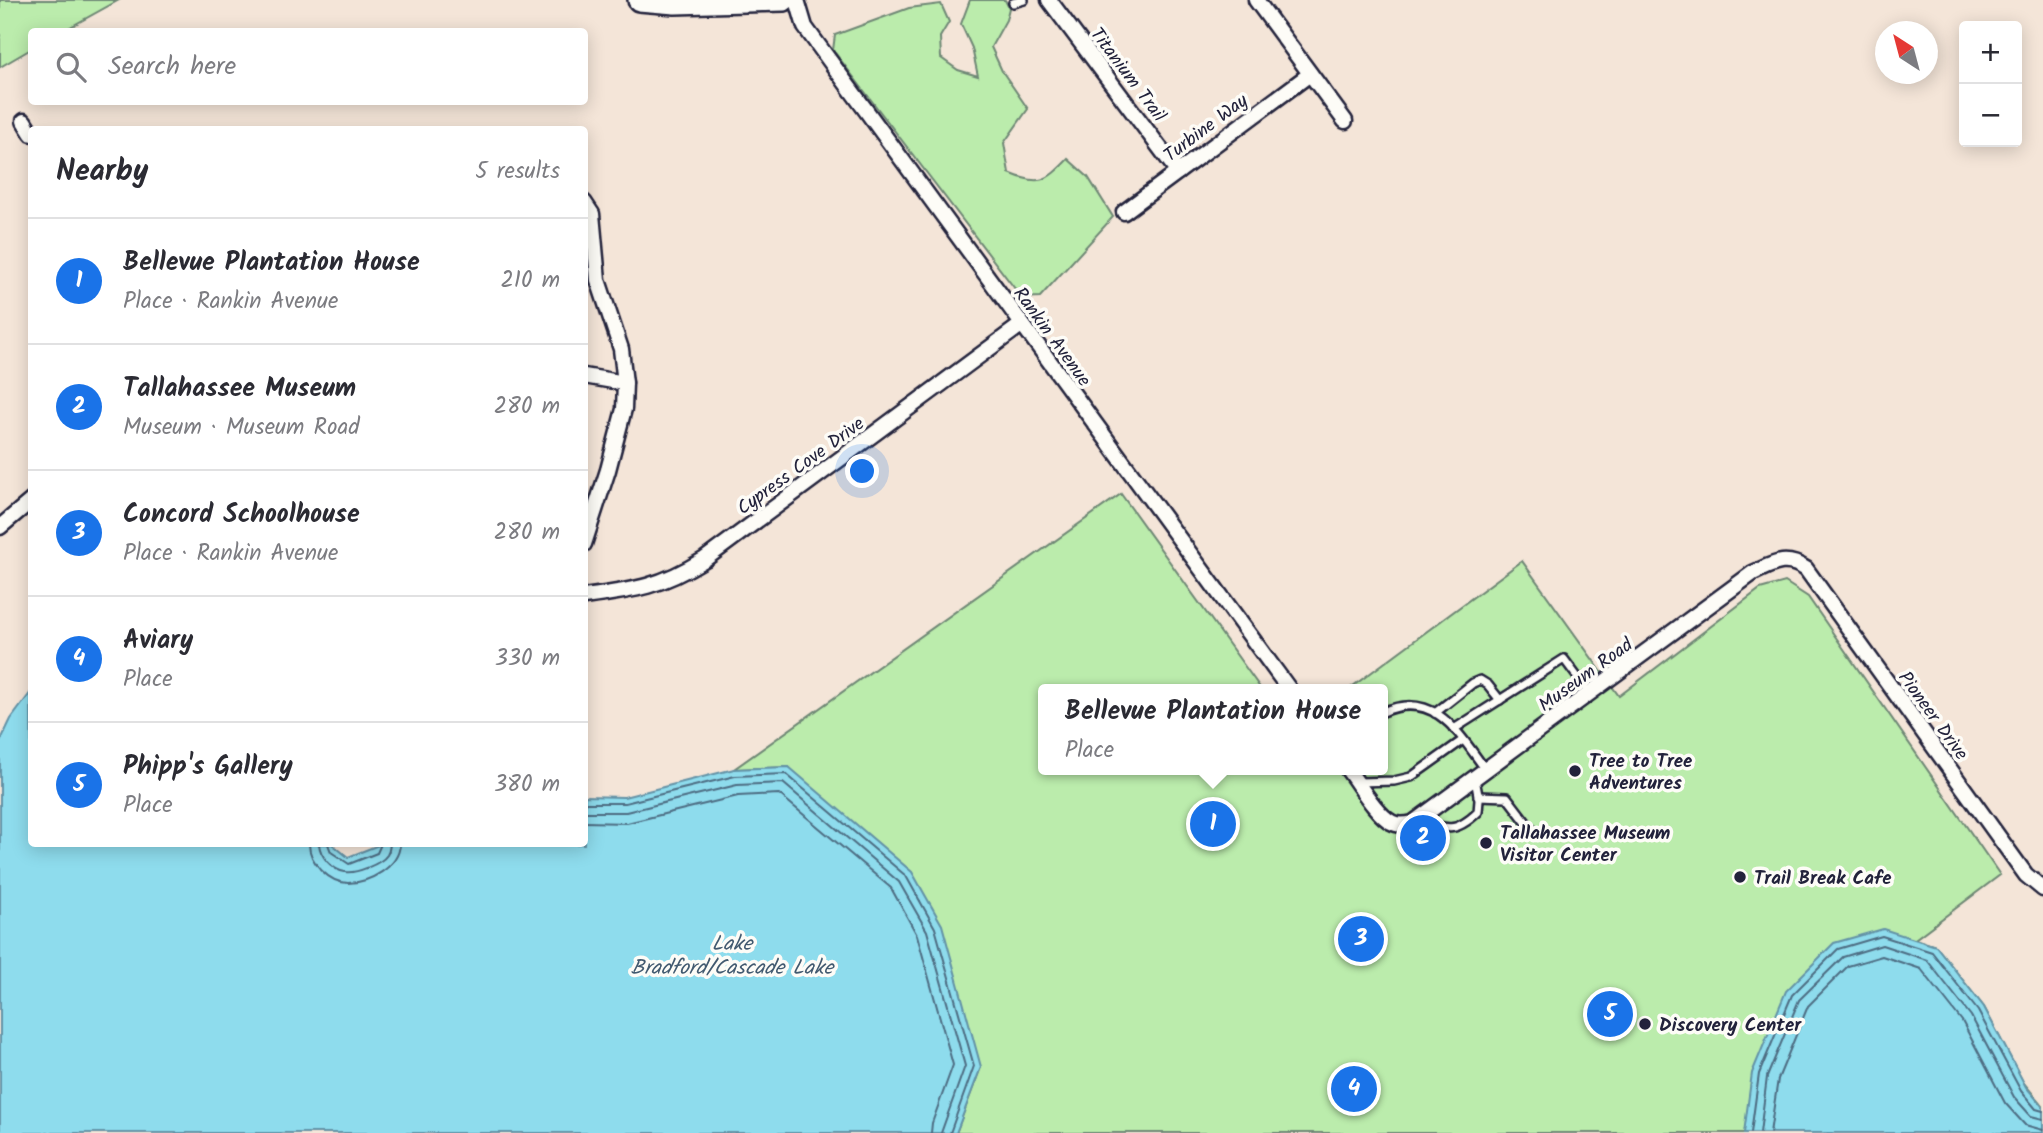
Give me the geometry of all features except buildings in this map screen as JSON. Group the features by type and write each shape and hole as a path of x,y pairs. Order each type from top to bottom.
{"main road":[{"path":"639,0 732,3 784,0"}],"street":[{"name":"Rankin Avenue","path":"797,0 805,27 1285,684"},
{"name":"Titanium Trail","path":"1049,0 1178,172"},
{"path":"1256,0 1345,121"},
{"name":"Turbine Way","path":"1124,212 1310,74"},
{"path":"588,208 592,215 598,279 621,349 625,383 624,409 588,532"},
{"name":"Cypress Cove Drive","path":"588,596 640,589 661,583 705,559 1021,325"},
{"path":"588,377 625,383"},
{"path":"0,527 28,503"},
{"name":"Museum Road","path":"1353,776 1380,813 1390,822 1401,825 1413,823 1753,573 1774,563 1795,562"},
{"name":"Pioneer Drive","path":"1795,562 1805,569 2026,876 2043,889"}],"lane":[{"path":"1013,3 1024,0"},
{"path":"1454,729 1564,659 1590,694"},
{"path":"1436,713 1480,680 1488,685 1500,701"},
{"path":"1388,710 1406,704 1419,706 1446,720 1463,740 1480,775 1478,812 1469,821 1441,829 1421,818"},
{"path":"1353,776 1394,781 1411,777 1463,740"},
{"path":"1478,796 1507,797 1533,831"}],"green space":[{"path":"0,0 119,0 68,28 28,28 28,51 0,67"},
{"path":"970,0 1005,0 1009,8 1006,20 991,47 1002,71 1028,109 1004,143 1009,173 1028,180 1042,180 1068,159 1088,177 1113,217 1040,297 1022,298 833,50 835,35 909,8 941,4 949,22 940,37 941,58 958,70 978,76 972,48 961,24"},
{"path":"1121,494 1257,684 1038,684 1038,775 1388,775 1388,684 1356,684 1522,561 1619,696 1760,589 1785,582 1808,597 2000,875 1915,939 1936,946 1984,1007 2023,1082 2043,1106 2043,1133 956,1133 981,1067 789,767 734,769"}],"water":[{"name":"Lake Bradford/Cascade Lake","path":"28,696 28,847 336,847 348,857 373,847 588,847 588,796 624,797 734,769 789,767 912,872 942,925 981,1067 956,1133 0,1133 0,742 11,719"},
{"path":"1883,929 1936,946 1984,1007 2026,1087 2043,1107 2043,1133 1744,1133 1752,1073 1786,991 1834,943"}],"place":[{"name":"Tree to Tree Adventures","path":"1575,771"},
{"name":"Bellevue Plantation House","path":"1213,824"},
{"name":"Tallahassee Museum","path":"1423,838"},
{"name":"Tallahassee Museum Visitor Center","path":"1486,843"},
{"name":"Trail Break Cafe","path":"1740,877"},
{"name":"Concord Schoolhouse","path":"1361,939"},
{"name":"Phipp's Gallery","path":"1610,1014"},
{"name":"Discovery Center","path":"1645,1024"},
{"name":"Aviary","path":"1354,1089"}]}
